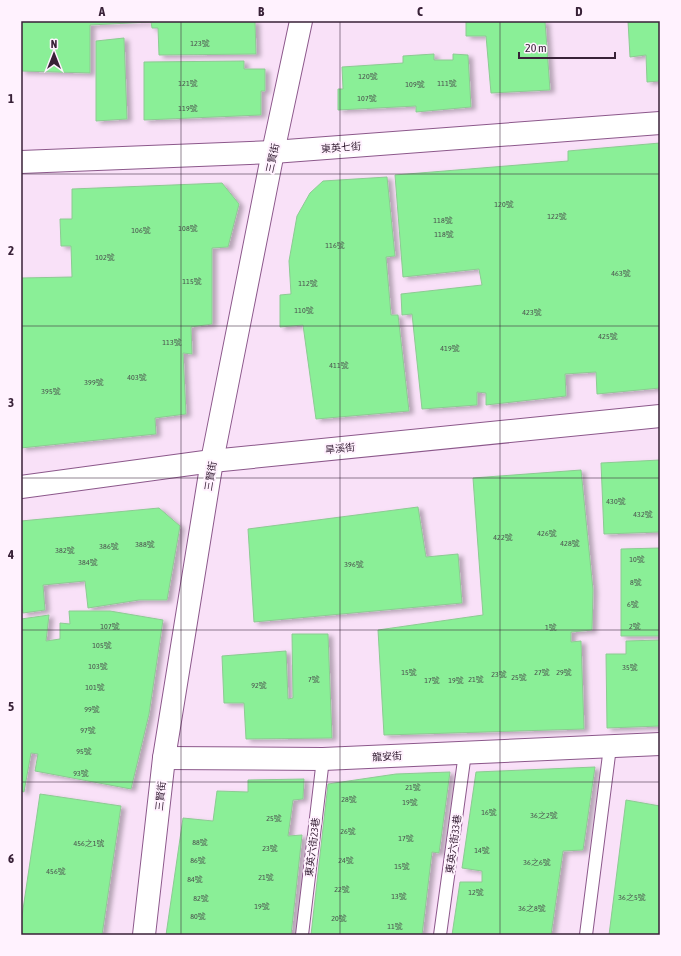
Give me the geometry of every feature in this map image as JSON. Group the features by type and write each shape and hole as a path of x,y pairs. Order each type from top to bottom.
{"street":[{"name":"三賢街","path":"144,935 164,758 212,460 273,152 302,21"},
{"name":"東英七街","path":"21,162 273,152 660,123"},
{"name":"旱溪街","path":"21,487 212,460 660,416"},
{"name":"龍安街","path":"164,758 323,759 660,744"}],"lane":[{"path":"586,935 610,747"},
{"name":"東英六街33巷","path":"440,935 465,752"},
{"name":"東英六街23巷","path":"302,935 323,759"}],"building":[{"path":"21,21 255,21 256,54 159,55 158,28 152,28 151,22 90,25 90,73 21,71"},
{"path":"466,21 545,21 550,90 491,93 486,36 466,36"},
{"path":"628,21 660,21 660,81 647,82 646,55 630,57"},
{"path":"124,38 127,119 96,121 96,41"},
{"path":"434,54 434,60 453,60 453,54 468,55 471,107 416,112 416,106 338,110 338,89 343,89 342,67 403,63 403,56"},
{"path":"244,61 244,69 265,69 265,91 261,91 261,115 144,120 144,62"},
{"path":"660,143 660,388 597,394 596,372 565,374 566,396 486,405 486,393 477,392 477,405 422,409 412,314 402,315 401,294 482,285 479,269 403,277 395,175 568,161 568,151"},
{"path":"387,177 395,256 386,257 391,315 398,315 409,411 316,419 303,325 280,327 280,295 291,294 289,261 297,216 310,193 323,181"},
{"path":"222,183 239,204 228,247 212,248 212,324 191,327 192,354 183,353 186,414 155,418 156,434 21,448 21,278 72,277 71,246 61,246 60,219 72,219 72,189"},
{"path":"660,460 660,532 604,534 601,463"},
{"path":"581,470 593,590 592,630 571,632 571,642 581,641 584,729 384,735 378,630 483,615 473,478"},
{"path":"418,507 426,557 458,554 462,603 254,622 248,529"},
{"path":"159,508 180,526 167,600 139,600 88,608 85,581 43,585 45,610 23,613 21,599 21,521"},
{"path":"660,548 660,636 621,636 621,549"},
{"path":"69,611 110,611 163,620 149,714 131,789 35,771 38,754 31,753 24,792 21,791 21,619 49,615 46,641 60,639 60,623 70,624"},
{"path":"292,634 328,634 332,738 246,739 244,703 224,703 222,656 286,651 288,699 293,698"},
{"path":"660,640 660,726 607,728 606,654 626,654 626,641"},
{"path":"595,767 583,850 563,851 551,935 452,935 460,882 482,882 482,871 462,868 476,772"},
{"path":"450,772 439,853 432,852 422,935 311,935 328,784 396,774"},
{"path":"304,779 303,799 293,800 288,836 302,835 291,935 166,935 183,818 213,821 217,791 248,792 248,780"},
{"path":"40,794 121,806 102,935 21,935 21,923"},
{"path":"626,800 660,806 660,935 609,935"}]}
